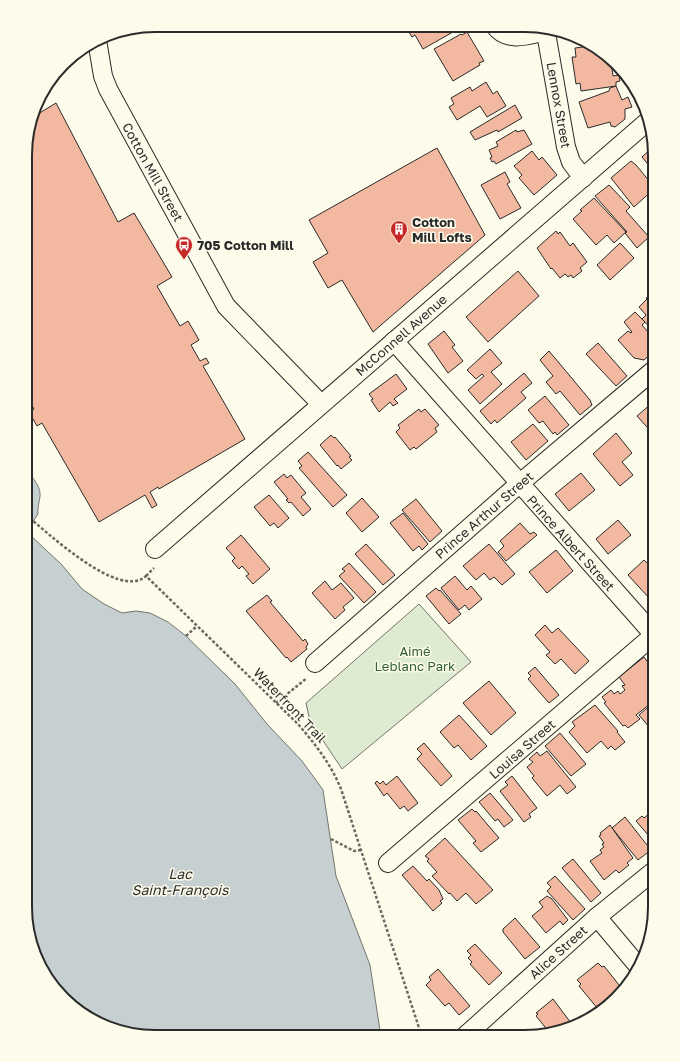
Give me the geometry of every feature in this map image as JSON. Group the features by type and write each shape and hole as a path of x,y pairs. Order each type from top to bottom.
{"street":[{"path":"501,32 503,34 515,37 526,36 535,33"},
{"name":"Lennox Street","path":"546,34 566,147 571,162 583,178"},
{"name":"Cotton Mill Street","path":"97,47 103,76 108,89 226,306 321,404"},
{"name":"McConnell Avenue","path":"155,549 644,124"},
{"name":"Prince Albert Street","path":"394,341 648,628"},
{"name":"Prince Arthur Street","path":"315,663 519,484 648,375"},
{"name":"Louisa Street","path":"388,863 648,640"},
{"name":"Alice Street","path":"472,1030 597,917 648,876"},
{"path":"597,917 635,962"}],"path":[{"name":"Waterfront Trail","path":"32,520 75,557 105,574 128,580 139,580 146,576 298,724 327,760 341,789 420,1030"},
{"path":"186,636 197,626"},
{"path":"276,703 310,676 315,663"},
{"path":"331,839 354,852 361,850"}],"green space":[{"name":"Aimé Leblanc Park","path":"419,604 471,662 342,769 310,721 306,703"}],"water":[{"name":"Lac Saint-François","path":"32,477 40,490 38,514 32,523"},
{"name":"Lac Saint-François","path":"32,537 62,565 82,589 104,604 122,613 136,611 150,613 168,622 186,636 235,684 267,724 302,761 323,790 336,876 370,965 380,1030 139,1029 108,1021 80,1005 57,982 41,954 34,931 32,907"}],"building":[{"path":"409,32 453,32 423,49 415,35 412,37"},
{"path":"467,32 484,61 453,81 434,49"},
{"path":"582,47 600,57 612,68 613,76 619,76 620,81 616,82 616,86 581,91 580,83 576,84 572,57 576,57 575,48"},
{"path":"486,82 493,94 497,91 506,106 487,117 480,106 457,120 449,107 454,104 451,98 470,87 472,91"},
{"path":"616,86 622,100 628,97 632,107 625,109 625,119 615,127 611,126 610,122 588,128 579,102 609,91 610,88"},
{"path":"56,103 118,222 134,213 172,277 157,286 180,326 188,321 199,340 191,345 200,361 206,358 209,363 203,366 245,439 159,489 158,487 150,492 157,505 152,508 145,495 99,522 42,423 37,426 32,417 32,410 34,409 32,406 32,155 33,139 40,113"},
{"path":"515,105 522,118 498,132 497,130 475,140 470,132"},
{"path":"516,130 517,132 524,130 532,144 496,164 494,161 492,162 490,158 492,157 489,150 498,146 496,142"},
{"name":"Cotton Mill Lofts","path":"437,148 485,235 373,332 342,280 328,288 313,262 328,253 309,220"},
{"path":"532,151 539,160 542,157 557,175 534,195 519,178 522,175 514,166"},
{"path":"648,152 648,164 642,157"},
{"path":"631,161 648,180 648,194 634,207 611,178"},
{"path":"505,172 510,182 507,184 521,208 500,219 481,185"},
{"path":"609,185 630,207 626,211 648,236 648,238 637,248 625,233 627,232 595,196"},
{"path":"594,198 626,232 614,243 607,235 596,245 573,219 582,211 580,210"},
{"path":"556,231 558,234 560,232 570,246 573,243 587,262 580,268 582,271 573,278 571,275 568,277 565,274 560,278 552,268 551,269 537,248"},
{"path":"620,243 634,258 610,280 597,265"},
{"path":"518,271 539,296 488,342 466,317"},
{"path":"648,297 648,325 642,319 646,315 639,307 647,299 646,298"},
{"path":"635,312 645,322 642,325 648,332 648,356 644,360 634,358 618,340 628,331 631,333 632,332 624,322"},
{"path":"444,331 455,345 452,347 463,361 448,373 428,344"},
{"path":"598,343 627,376 616,386 586,354"},
{"path":"490,349 502,363 491,372 502,384 480,404 468,390 484,376 482,374 476,379 467,370"},
{"path":"549,351 590,400 592,405 580,415 560,391 556,394 546,382 553,376 540,360"},
{"path":"524,373 532,383 521,392 526,398 497,423 495,420 491,424 480,411"},
{"path":"396,374 407,389 394,399 398,403 393,406 390,402 379,412 369,394"},
{"path":"545,396 569,425 557,435 555,432 553,434 543,421 539,423 528,410"},
{"path":"648,406 648,428 637,416"},
{"path":"419,409 421,412 425,409 439,425 435,428 437,432 416,449 414,447 410,450 396,432 400,428 398,425"},
{"path":"533,424 548,441 526,460 511,442"},
{"path":"616,433 632,453 622,462 633,475 620,486 593,454"},
{"path":"331,435 334,438 335,437 351,456 349,457 352,460 341,469 320,445"},
{"path":"308,452 347,495 333,507 299,468 302,466 298,461"},
{"path":"581,473 595,490 569,511 555,494"},
{"path":"284,474 287,478 291,475 306,493 301,497 311,509 303,516 291,502 289,503 286,500 288,499 274,482"},
{"path":"269,495 289,518 278,528 274,523 270,526 254,507"},
{"path":"362,498 379,517 362,532 346,513"},
{"path":"416,499 442,531 430,542 402,510"},
{"path":"403,513 428,544 422,550 419,546 413,551 390,523"},
{"path":"618,520 631,535 608,554 596,539"},
{"path":"520,523 530,534 534,532 537,535 506,561 498,552 504,546 500,541"},
{"path":"241,535 270,569 253,584 246,576 249,574 242,566 239,569 232,561 235,558 226,548"},
{"path":"366,544 395,575 383,585 355,554"},
{"path":"489,544 515,574 502,585 494,577 490,580 484,573 476,580 463,566"},
{"path":"556,550 573,571 547,593 529,572"},
{"path":"644,560 648,564 648,597 628,575"},
{"path":"349,563 376,592 364,603 339,576 345,571 342,569"},
{"path":"455,576 467,590 471,586 482,599 469,610 465,605 459,610 441,588"},
{"path":"325,581 332,590 341,583 354,598 343,607 345,610 335,619 312,593"},
{"path":"436,588 439,591 440,590 461,614 449,624 426,596"},
{"path":"267,595 272,601 270,602 303,641 305,639 308,644 306,647 307,649 291,662 246,611"},
{"path":"545,625 552,633 558,628 589,661 575,674 561,659 555,664 546,655 550,652 535,635"},
{"path":"644,657 648,662 648,706 636,715 640,719 628,728 625,725 623,726 604,703 606,702 602,697 611,690 614,694 618,691 620,694 625,690 622,686 625,685 619,677"},
{"path":"535,667 559,695 549,703 528,679 531,676 528,673"},
{"path":"489,681 516,713 491,735 463,703"},
{"path":"595,705 618,731 617,732 625,742 615,750 611,746 608,749 601,741 587,753 569,732 575,726 572,722"},
{"path":"648,707 648,726 639,715"},
{"path":"459,715 487,746 471,760 458,745 454,748 440,732"},
{"path":"560,733 586,764 571,776 545,746"},
{"path":"424,743 452,776 441,786 417,759 422,754 417,749"},
{"path":"547,751 576,787 567,794 560,785 547,796 532,778 534,776 527,767 533,762 529,759 537,752 540,756"},
{"path":"397,776 418,803 408,811 404,806 400,809 387,793 384,796 375,783 377,781 380,784 383,781 386,785"},
{"path":"512,776 537,808 529,814 531,817 524,822 500,791 508,785 505,782"},
{"path":"490,793 513,820 504,827 498,819 495,821 479,802"},
{"path":"472,809 475,812 476,811 499,838 481,852 473,843 476,841 458,820"},
{"path":"648,815 648,835 636,821 642,816 644,818"},
{"path":"625,817 648,846 648,852 638,860 612,828"},
{"path":"610,825 633,858 627,863 629,865 619,873 616,870 604,880 590,861 602,853 600,850 604,847 602,844 604,843 599,836 601,835 600,833"},
{"path":"445,838 493,890 476,904 466,893 457,901 432,876 437,872 427,861 429,859 425,856"},
{"path":"573,859 601,893 591,902 562,868"},
{"path":"413,866 427,881 429,879 439,890 443,899 440,901 442,903 433,911 402,875"},
{"path":"555,876 585,909 573,920 547,891 551,887 547,883"},
{"path":"547,896 552,899 568,920 563,925 560,921 546,933 532,916 543,907 539,902"},
{"path":"515,918 540,947 525,959 503,932 503,929"},
{"path":"475,944 502,973 489,985 470,964 472,962 468,958 471,955 467,951"},
{"path":"598,963 602,967 604,966 620,986 596,1007 579,986 581,984 577,980"},
{"path":"438,969 470,1006 459,1015 449,1003 445,1006 426,985 431,980 429,977"},
{"path":"553,999 570,1022 546,1028 536,1016 538,1014 536,1013"}],"place":[{"name":"Cotton Mill Lofts","path":"399,244"},
{"name":"705 Cotton Mill","path":"184,260"}]}
